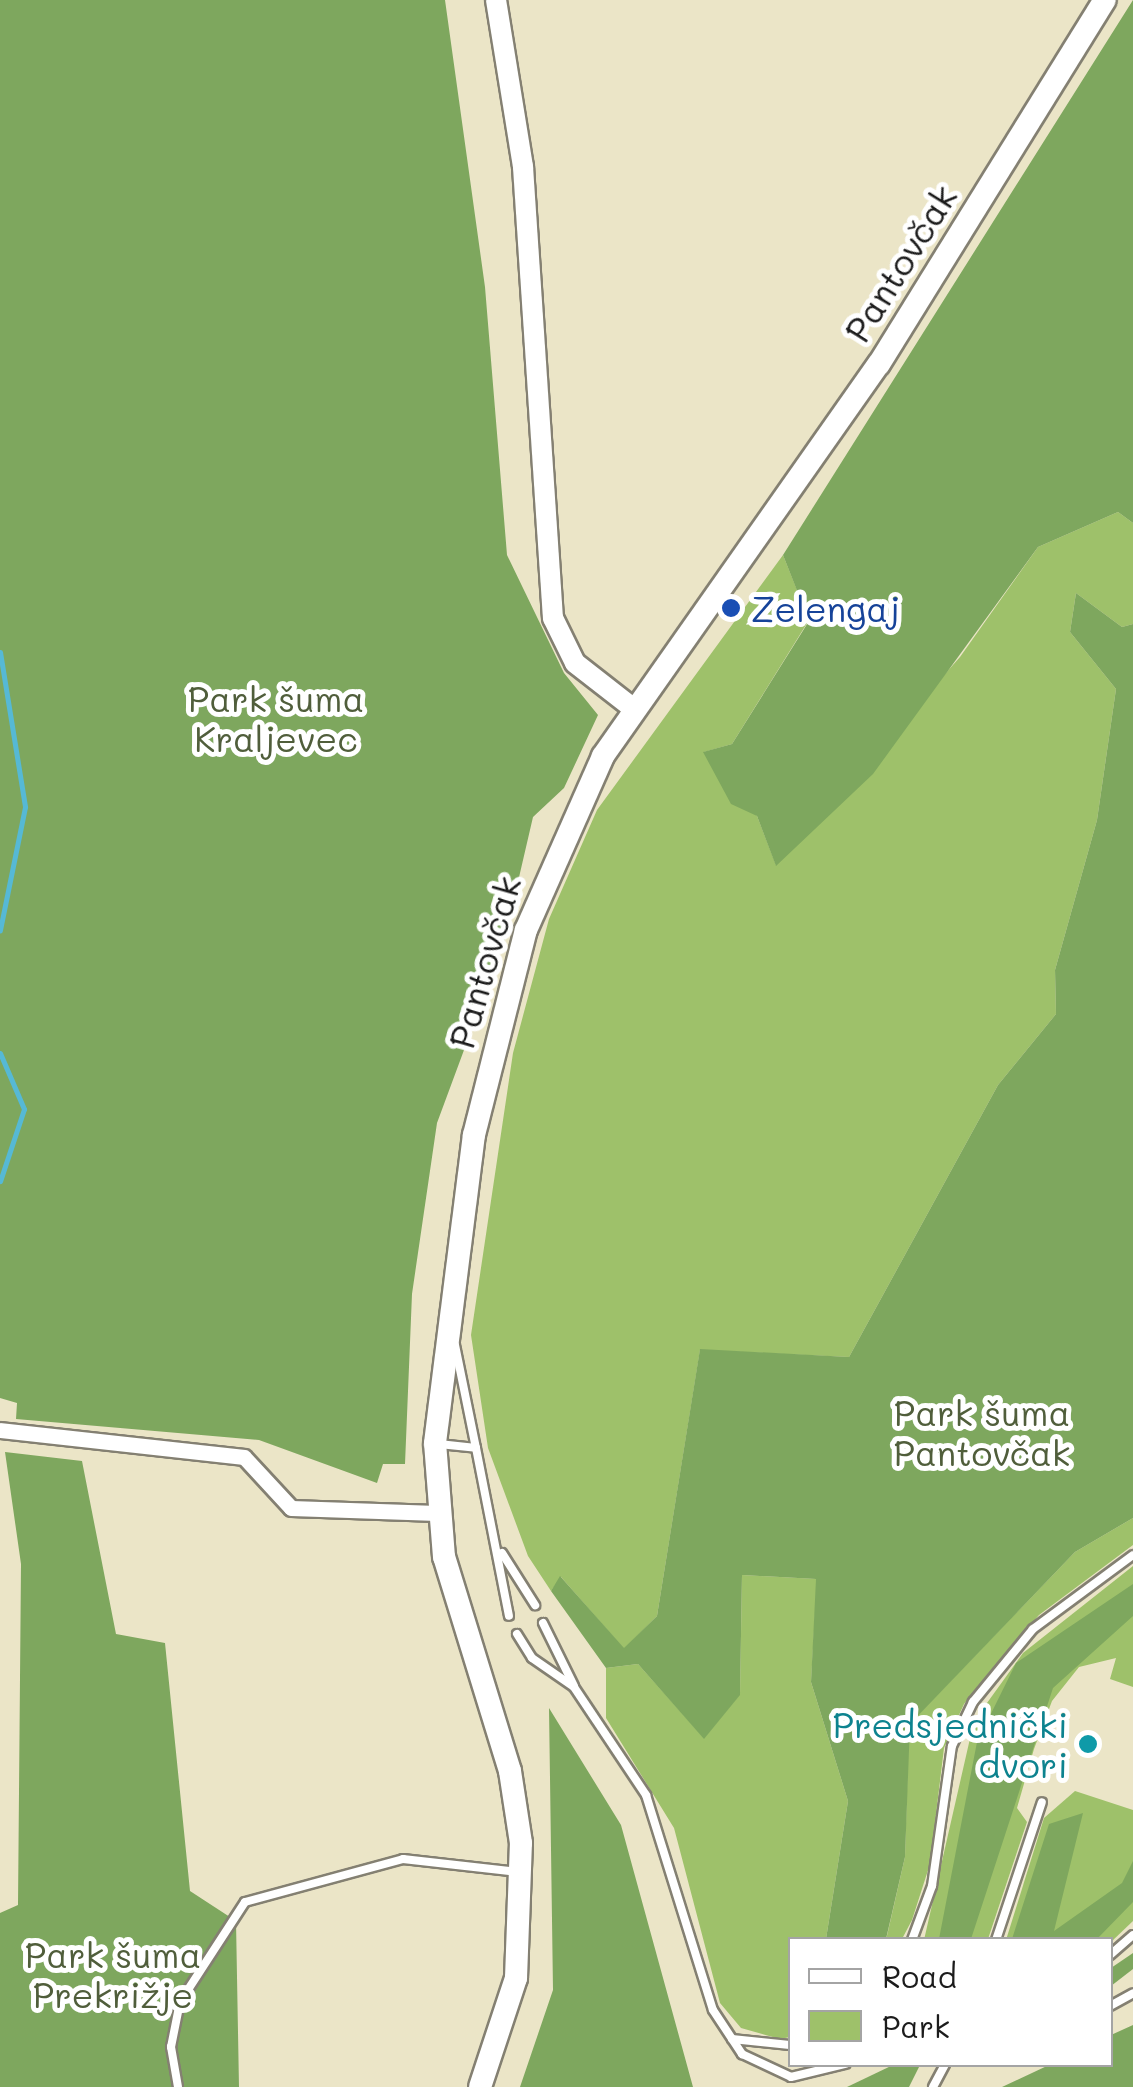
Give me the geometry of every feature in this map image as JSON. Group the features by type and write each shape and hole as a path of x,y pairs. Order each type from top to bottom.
{"main road":[{"name":"Pantovčak","path":"480,2087 516,1978 522,1873 510,1771 437,1513 435,1443 445,1323 474,1136 526,930 576,805 634,709 879,364 1105,0"}],"street":[{"path":"496,0 523,167 554,618 575,662 634,709"},
{"path":"0,1430 244,1457 291,1508 437,1513"}],"lane":[{"path":"445,1323 502,1552 510,1616"},
{"path":"435,1443 476,1448"},
{"path":"502,1552 535,1605"},
{"path":"913,1937 932,1886 952,1746 973,1702 1033,1629 1133,1555"},
{"path":"543,1623 574,1688 646,1796 713,2010 732,2039 774,2074 820,2076 838,2067"},
{"path":"518,1634 532,1658 574,1688"},
{"path":"997,1937 1042,1802"},
{"path":"178,2087 172,2047 180,2002 245,1902 404,1859 522,1873"},
{"path":"1113,1952 1133,1934"},
{"path":"732,2039 788,2044"},
{"path":"820,2076 820,2087"}],"green space":[{"name":"Park šuma Kraljevec","path":"0,0 445,0 485,287 507,555 564,673 598,715 564,788 533,817 504,942 437,1123 412,1294 405,1464 383,1464 377,1483 259,1440 16,1419 17,1403 0,1398"},
{"path":"1133,0 1133,523 1118,512 1038,547 873,774 776,866 757,816 731,804 703,752 732,744 809,621 783,555"},
{"path":"1118,512 1133,523 1133,624 1122,627 1076,593 1070,632 1116,689 1097,820 1055,970 1056,1014 998,1085 849,1357 700,1350 657,1616 624,1649 561,1577 551,1591 528,1556 488,1448 471,1335 513,1053 549,919 597,810 783,555 809,620 732,744 704,752 757,816 776,865 960,657 1038,547"},
{"name":"Park šuma Pantovčak","path":"1076,593 1122,627 1133,624 1133,1518 1075,1552 910,1724 905,1857 886,1937 826,1937 848,1801 811,1682 816,1579 742,1575 740,1695 704,1739 638,1664 606,1668 551,1591 560,1576 624,1648 657,1616 700,1349 849,1357 998,1085 1056,1014 1055,970 1097,820 1116,689 1070,632"},
{"name":"Park šuma Prekrižje","path":"5,1452 82,1461 116,1634 165,1643 190,1891 236,1921 239,2087 0,2087 0,1913 18,1905 21,1564"},
{"path":"1133,1518 1133,1545 1039,1615 964,1704 944,1748 930,1864 912,1920 903,1937 887,1937 905,1857 909,1724 1075,1552"},
{"path":"1133,1566 1133,1687 1110,1679 1116,1658 1079,1667 1052,1701 1034,1749 1017,1808 1027,1822 989,1937 925,1937 974,1721 1023,1653"},
{"path":"742,1575 817,1579 811,1682 848,1801 826,1937 788,1937 788,2037 780,2039 741,2028 720,2003 674,1828 606,1718 606,1668 638,1664 704,1738 740,1694"},
{"path":"1133,1584 1133,1616 1053,1688 972,1937 939,1937 977,1742 1016,1663"},
{"path":"549,1708 621,1825 693,2087 520,2087 553,1990"},
{"path":"1075,1791 1133,1810 1133,1921 1113,1940 1113,1937 1007,1937 1044,1818"},
{"path":"1083,1813 1054,1931 1122,1883 1133,1861 1133,1902 1099,1937 1013,1937 1049,1824"},
{"path":"1133,1953 1133,1969 1113,1984 1113,1967"},
{"path":"1133,2025 1133,2087 1002,2087 1045,2067 1113,2067 1113,2034"},
{"path":"889,2067 919,2067 909,2087 847,2087"}],"waterway":[{"path":"0,652 25,807 0,930"},
{"path":"0,1053 24,1109 0,1181"}],"place":[{"name":"Zelengaj","path":"731,608"},
{"name":"Predsjednički dvori","path":"1088,1744"}]}
